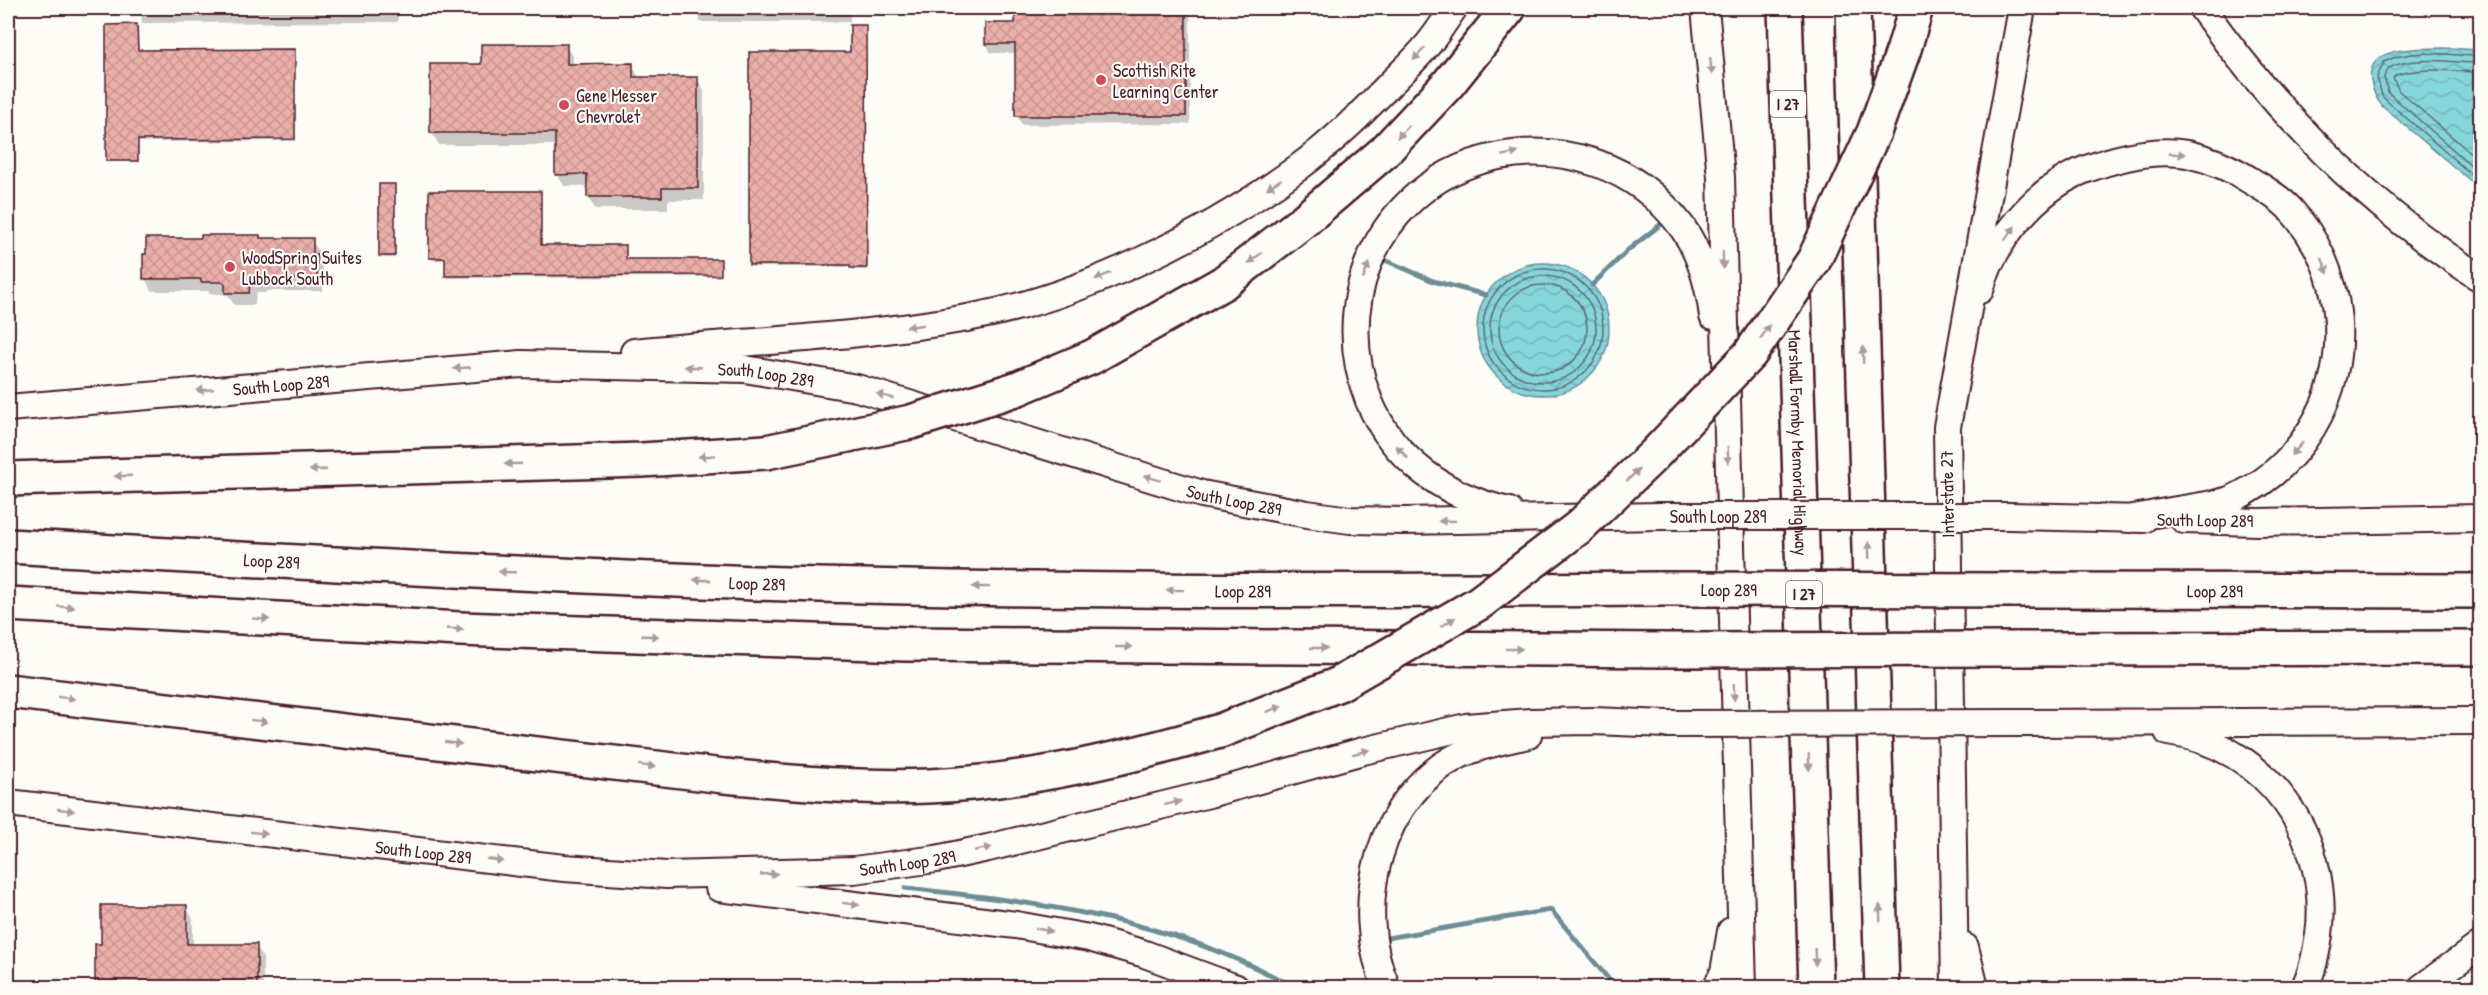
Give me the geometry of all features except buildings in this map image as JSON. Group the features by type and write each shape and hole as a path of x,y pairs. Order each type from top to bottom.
{"highway":[{"path":"8,479 630,461 766,452 910,422 1016,389 1092,357 1222,283 1301,223 1384,152 1448,84 1509,8"},
{"name":"Marshall Formby Memorial Highway","path":"1785,8 1816,987"},
{"path":"1853,8 1882,987"},
{"path":"8,691 724,776 832,786 930,786 1024,777 1131,757 1220,731 1339,684 1479,603 1579,527 1661,447 1750,354 1814,260 1874,132 1916,8"},
{"name":"Loop 289","path":"8,546 345,566 756,583 1276,591 1659,589 2481,591"},
{"path":"8,604 460,629 906,644 1663,650 2481,648"}],"main road":[{"path":"1705,8 1721,177 1743,987"},
{"name":"Interstate 27","path":"1955,987 1947,427 2022,8"},
{"path":"2202,8 2235,55 2330,158 2409,227 2481,278"},
{"path":"521,364 891,329 968,318 1019,306 1073,288 1166,248 1214,222 1300,166 1368,107 1431,41 1444,14"},
{"path":"1548,519 1487,506 1440,485 1418,469 1400,451 1384,430 1362,384 1357,362 1356,321 1361,284 1370,259 1386,231 1404,208 1425,189 1452,173 1479,160 1514,153 1546,151 1581,156 1614,170 1661,202 1683,229 1699,260 1713,313 1727,415"},
{"path":"1947,427 1982,284 2000,246 2028,209 2074,174 2108,161 2130,156 2185,154 2219,163 2247,178 2289,209 2322,256 2335,291 2339,322 2339,353 2332,384 2322,412 2301,446 2279,468 2256,486 2229,500 2129,519"},
{"name":"South Loop 289","path":"8,408 521,364 745,369 857,388 1202,494 1350,520 1660,516 2010,516 2259,522 2481,518"},
{"path":"1387,987 1377,959 1372,935 1374,884 1383,843 1409,796 1439,769 1462,754 1496,742 1593,721"},
{"name":"South Loop 289","path":"8,803 564,868 667,875 759,874 854,870 936,859 1209,794 1363,751 1466,727 1530,722 1593,721 1667,724 2481,721"},
{"path":"2102,723 2181,734 2199,740 2246,763 2269,782 2286,801 2301,824 2313,853 2319,885 2320,924 2316,953 2304,987"},
{"path":"1952,835 1966,950 1975,987"},
{"path":"564,868 1052,931 1089,938 1142,953 1236,987"},
{"path":"1716,987 1724,972 1739,887"},
{"path":"2421,987 2481,945"}],"water":[{"path":"2409,49 2480,50 2480,189 2383,107 2373,89 2371,69 2377,60 2385,55"},
{"path":"1543,263 1568,268 1590,282 1604,304 1609,329 1604,354 1590,376 1568,390 1543,395 1518,390 1496,376 1482,354 1477,329 1482,304 1496,282 1518,268"}],"waterway":[{"path":"1592,285 1628,250 1660,225"},
{"path":"1385,260 1433,281 1486,295"},
{"path":"905,888 1056,908 1155,930 1250,965 1295,988"},
{"path":"1387,938 1551,910 1616,988"}],"place":[{"name":"Scottish Rite Learning Center","path":"1101,80"},
{"name":"Gene Messer Chevrolet","path":"564,105"},
{"name":"WoodSpring Suites Lubbock South","path":"230,267"}]}
